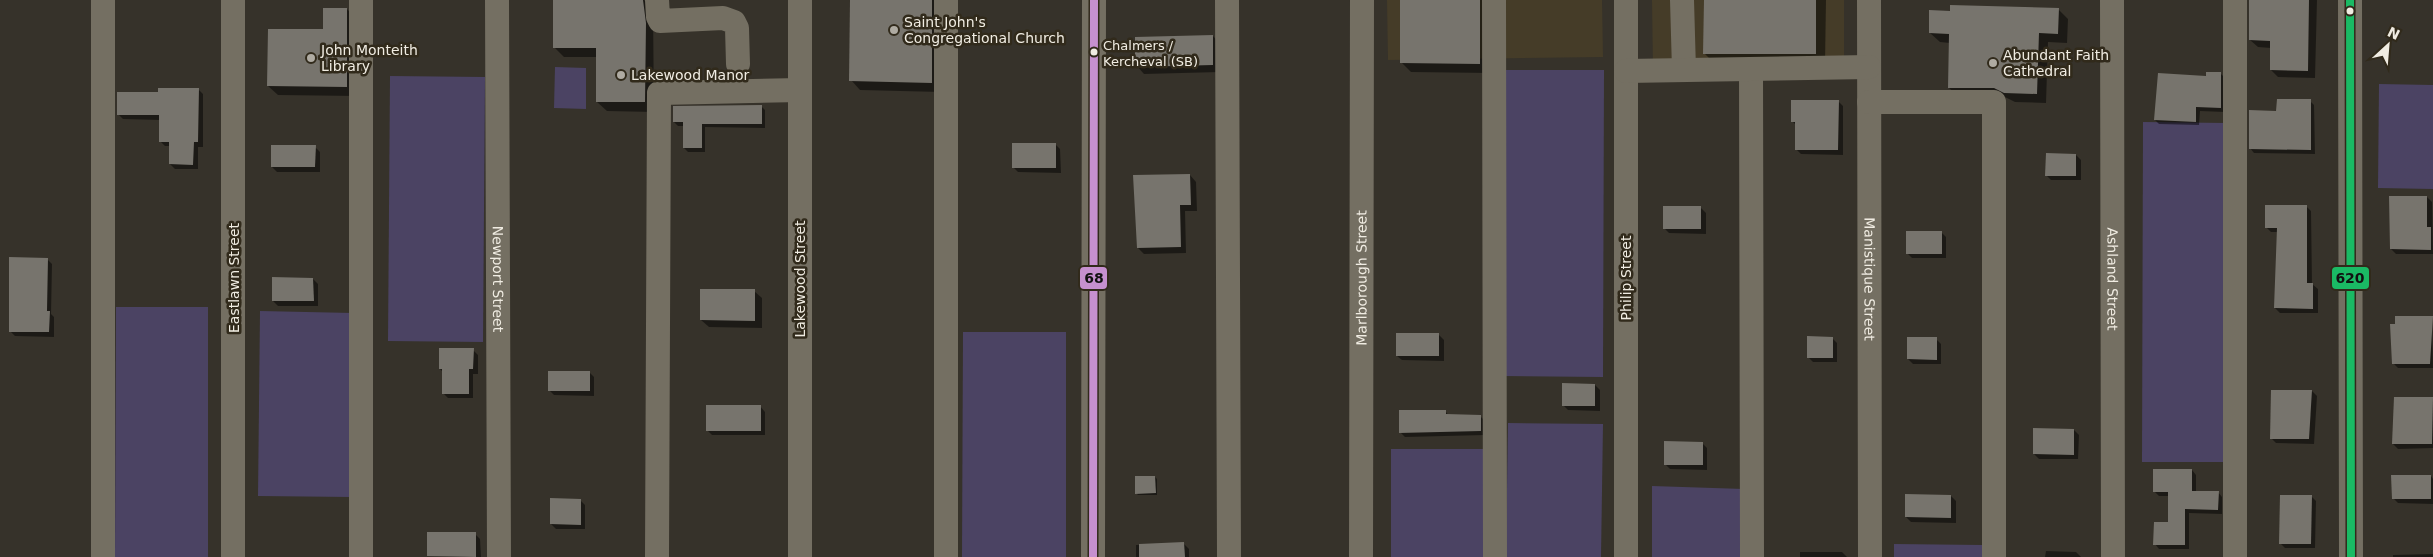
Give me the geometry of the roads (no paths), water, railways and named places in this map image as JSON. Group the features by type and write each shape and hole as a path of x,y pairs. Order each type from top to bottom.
{"street":[{"path":"103,0 103,557"},
{"name":"Eastlawn Street","path":"233,0 233,557"},
{"path":"361,0 361,557"},
{"name":"Newport Street","path":"496,0 499,557"},
{"path":"657,0 658,18 660,21 723,18 734,22 737,28 738,64"},
{"name":"Lakewood Street","path":"800,0 800,557"},
{"path":"946,0 946,557"},
{"path":"1093,557 1094,0"},
{"path":"1227,0 1229,557"},
{"name":"Marlborough Street","path":"1361,557 1362,0"},
{"path":"1494,0 1495,557"},
{"name":"Philip Street","path":"1626,0 1626,557"},
{"path":"1682,0 1684,70"},
{"name":"Manistique Street","path":"1870,0 1870,557"},
{"name":"Ashland Street","path":"2112,0 2113,557"},
{"path":"2235,0 2236,557"},
{"path":"2350,0 2351,557"},
{"path":"1626,71 1870,67"},
{"path":"1751,69 1752,557"},
{"path":"657,557 658,93 800,90"},
{"path":"1869,102 1994,102 1994,557"}],"place":[{"name":"Saint John's Congregational Church","path":"894,30"},
{"name":"Chalmers / Kercheval (SB)","path":"1094,52"},
{"name":"John Monteith Library","path":"311,58"},
{"name":"Abundant Faith Cathedral","path":"1993,63"},
{"name":"Lakewood Manor","path":"621,75"}]}
